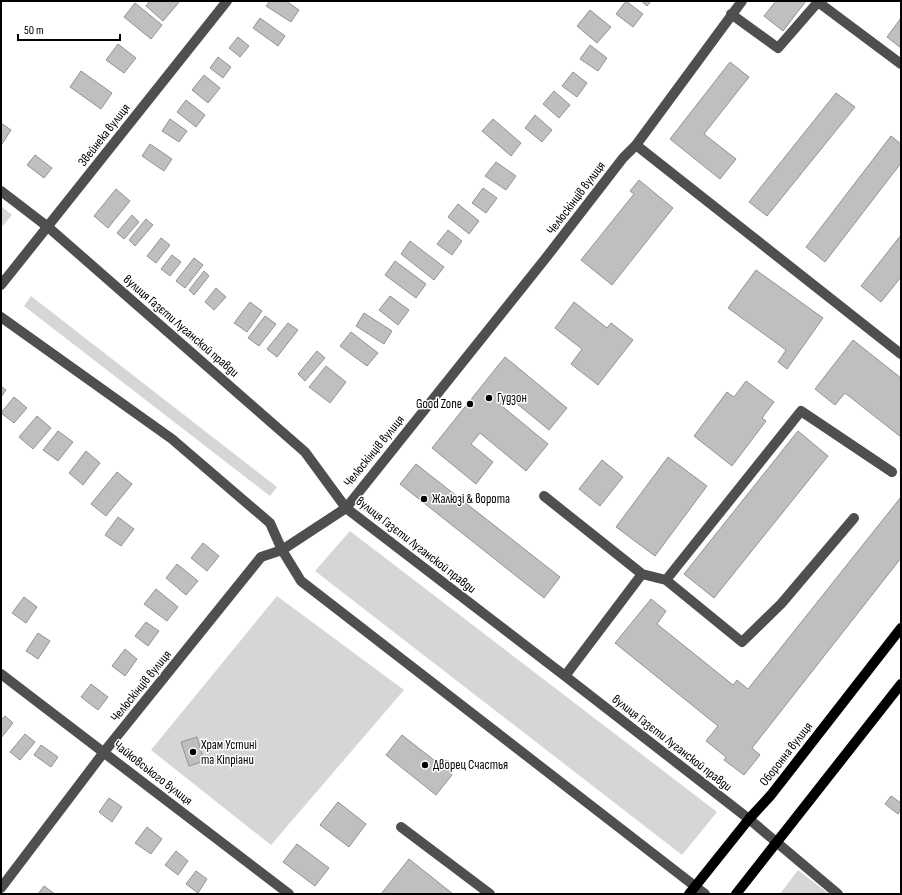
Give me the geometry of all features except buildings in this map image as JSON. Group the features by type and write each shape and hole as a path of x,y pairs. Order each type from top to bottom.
{"main road":[{"name":"Оборонна вулиця","path":"692,890 749,819 771,795 901,628"},
{"path":"736,894 901,684"}],"street":[{"name":"Звейнека вулиця","path":"1,286 227,1"},
{"name":"Челюскінців вулиця","path":"1,888 104,752 262,557 282,550 346,508 545,259 623,158 636,145 742,1"},
{"path":"732,14 778,48 818,2 901,64"},
{"path":"636,145 901,354"},
{"name":"вулиця Газєти Луганской правди","path":"1,191 48,227 305,452 346,508 749,819 838,894"},
{"path":"1,318 172,440 270,523 282,550 301,581 692,890 705,894"},
{"path":"666,580 801,411 892,472"},
{"path":"544,496 642,574 666,580 742,642 781,604 854,518"},
{"path":"565,676 642,574"},
{"name":"Чайковського вулиця","path":"1,674 288,894"},
{"path":"402,827 490,894"}],"shaded area":[{"path":"1,206 12,215 1,228"},
{"path":"31,296 277,487 270,496 24,306"},
{"path":"350,531 717,812 682,855 315,571"},
{"path":"277,596 404,690 271,845 151,750"},
{"path":"798,870 829,894 780,894"}],"place":[{"name":"Гудзон","path":"489,398"},
{"name":"Good Zone","path":"470,404"},
{"name":"Жалюзі & ворота","path":"424,499"},
{"name":"Храм Устині та Кіпріани","path":"193,752"},
{"name":"Дворец Счастья","path":"425,765"}]}
